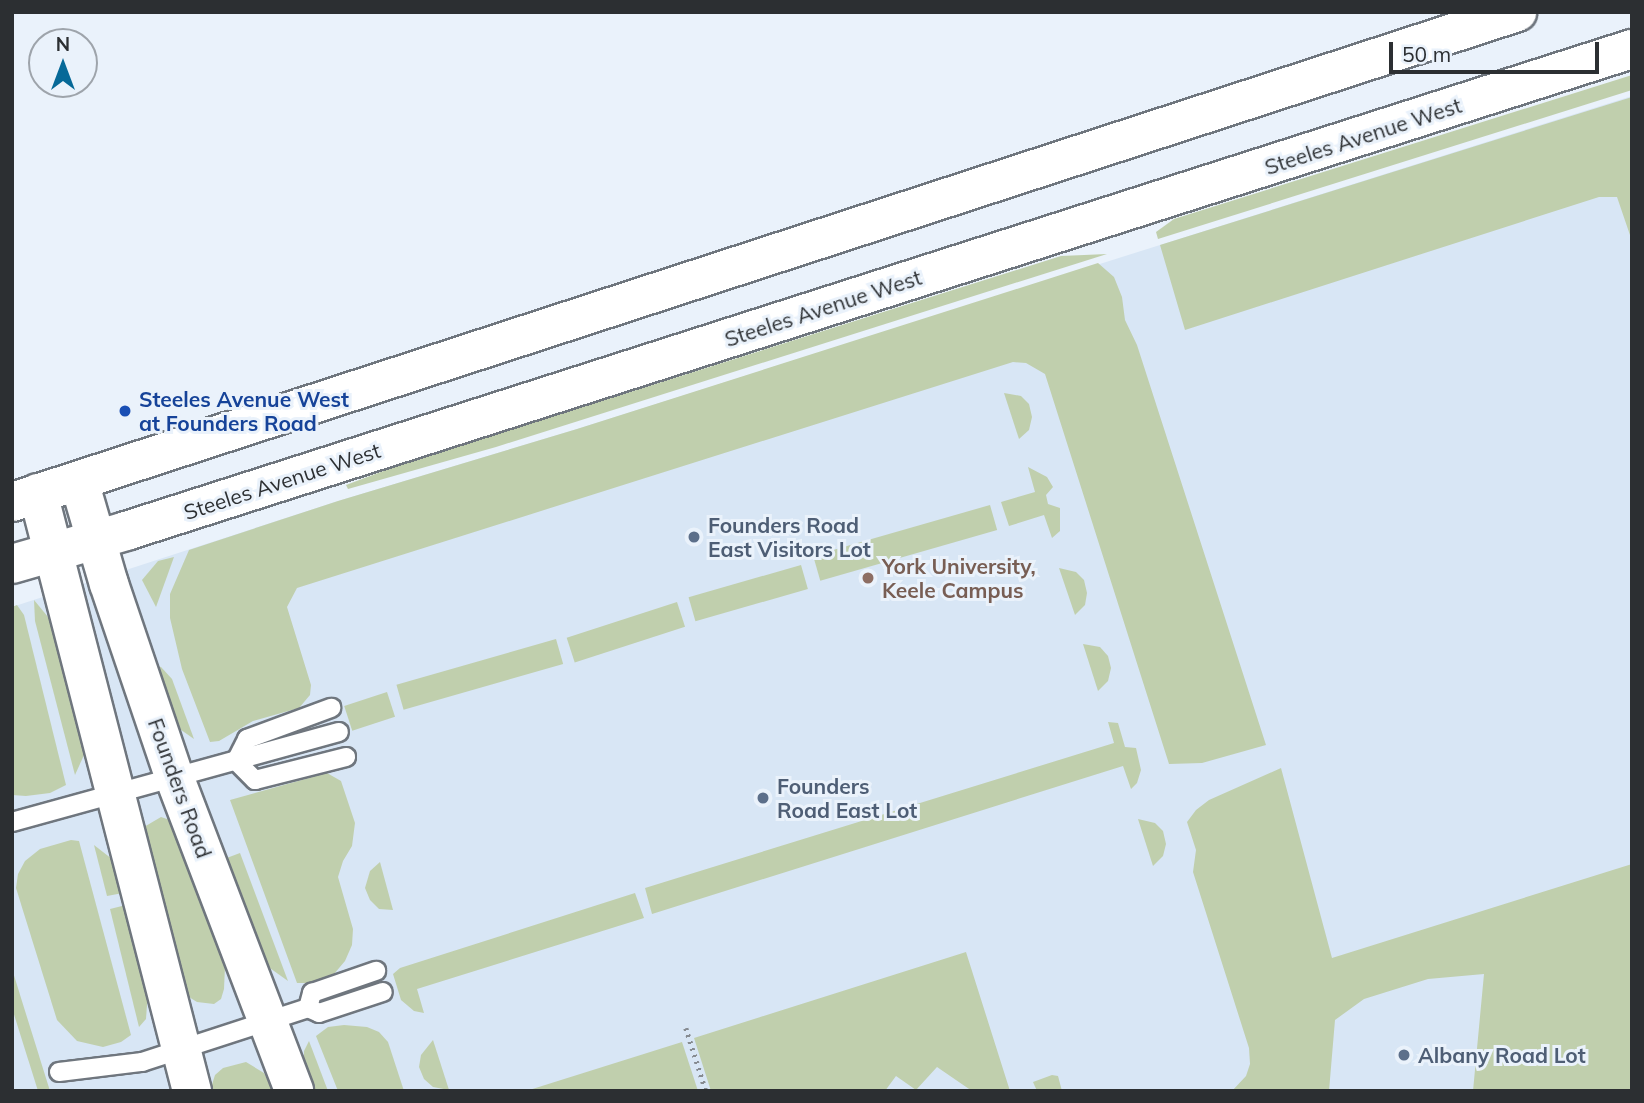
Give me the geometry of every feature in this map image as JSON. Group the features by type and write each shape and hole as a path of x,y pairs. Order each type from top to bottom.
{"main road":[{"path":"192,1091 113,794 54,551 25,497 1517,12"},
{"name":"Steeles Avenue West","path":"12,564 97,540 1632,50"},
{"name":"Founders Road","path":"79,481 109,584 174,776 293,1091"}],"lane":[{"path":"236,761 247,738 331,708"},
{"path":"12,822 339,732"},
{"path":"236,761 255,780 346,757"},
{"path":"308,1008 313,993 376,971"},
{"path":"59,1072 142,1062 308,1008 319,1013 383,992"}],"path":[{"path":"686,1028 706,1091"}],"shaded area":[{"name":"York University, Keele Campus","path":"1632,96 1632,1091 12,1091 12,607 338,501 577,429"}],"green space":[{"path":"1632,75 1632,90 1158,239 1156,232 1174,219"},
{"path":"1632,97 1632,241 1617,197 1599,197 1185,330 1160,245"},
{"path":"1107,254 496,447 348,489 346,485 402,464 1061,256"},
{"path":"1098,263 1114,277 1122,297 1125,320 1137,345 1266,745 1202,763 1169,764 1045,374 1026,363 1013,362 297,588 287,607 311,685 310,695 299,708 253,721 219,741 210,742 182,669 170,618 170,594 189,550"},
{"path":"1004,393 1021,396 1029,404 1032,417 1029,430 1019,439"},
{"path":"1028,467 1047,477 1053,487 1046,495 1048,504 1060,508 1060,531 1052,538 1044,515 1009,526 1001,502 1035,492"},
{"path":"990,505 997,530 820,581 813,556"},
{"path":"174,557 156,607 142,580 158,561"},
{"path":"801,565 808,589 695,621 689,597"},
{"path":"1059,568 1076,572 1084,580 1087,593 1085,605 1075,615"},
{"path":"34,600 53,623 85,740 84,755 75,775 35,621"},
{"path":"677,602 685,627 575,663 567,638"},
{"path":"17,605 24,615 66,785 50,793 26,796 12,795 12,607"},
{"path":"556,639 563,664 404,710 396,685"},
{"path":"1083,644 1100,647 1108,656 1111,668 1108,681 1098,691"},
{"path":"150,664 161,667 172,679 194,739 174,725"},
{"path":"387,692 395,717 352,731 344,706"},
{"path":"1108,722 1118,723 1125,747 1136,748 1141,770 1137,783 1131,789 1123,766 652,914 645,888 1114,743"},
{"path":"1281,768 1332,958 1632,864 1632,1091 1473,1091 1484,974 1428,979 1364,999 1335,1020 1329,1091 1232,1091 1246,1076 1250,1064 1249,1048 1193,872 1196,850 1187,822 1196,810 1209,800"},
{"path":"327,773 341,781 355,823 352,846 338,877 353,929 352,945 345,961 334,974 315,983 297,983 230,800"},
{"path":"161,817 170,820 173,825 225,966 224,989 221,999 214,1004 197,1002 189,997 181,983 143,838 144,827"},
{"path":"1138,819 1155,823 1163,831 1166,844 1163,856 1153,866"},
{"path":"71,840 79,841 131,1035 121,1042 103,1047 77,1041 57,1020 16,888 18,874 25,861 40,849"},
{"path":"94,845 112,859 123,893 107,896"},
{"path":"240,853 288,981 267,966 260,954 224,859"},
{"path":"380,862 393,910 379,909 370,900 365,888 370,871"},
{"path":"635,893 644,918 417,989 424,1013 414,1011 401,1000 393,974 400,968"},
{"path":"126,905 148,991 146,1019 139,1027 110,909"},
{"path":"966,952 1010,1091 972,1091 937,1067 916,1090 896,1076 885,1091 711,1091 694,1038"},
{"path":"12,969 50,1091 38,1091 12,1008"},
{"path":"328,1027 367,1027 379,1032 388,1042 404,1091 338,1091 316,1036"},
{"path":"433,1040 449,1090 433,1087 424,1079 419,1067 421,1055"},
{"path":"309,1041 328,1091 311,1091 304,1063 304,1051"},
{"path":"682,1042 698,1091 526,1091"},
{"path":"246,1062 264,1073 273,1091 210,1091 215,1075 223,1068"},
{"path":"1052,1075 1058,1076 1062,1091 1037,1091 1033,1082"}],"place":[{"name":"Steeles Avenue West at Founders Road","path":"125,411"},
{"name":"Founders Road East Visitors Lot","path":"694,537"},
{"name":"York University, Keele Campus","path":"868,578"},
{"name":"Founders Road East Lot","path":"763,798"},
{"name":"Albany Road Lot","path":"1404,1055"}]}
